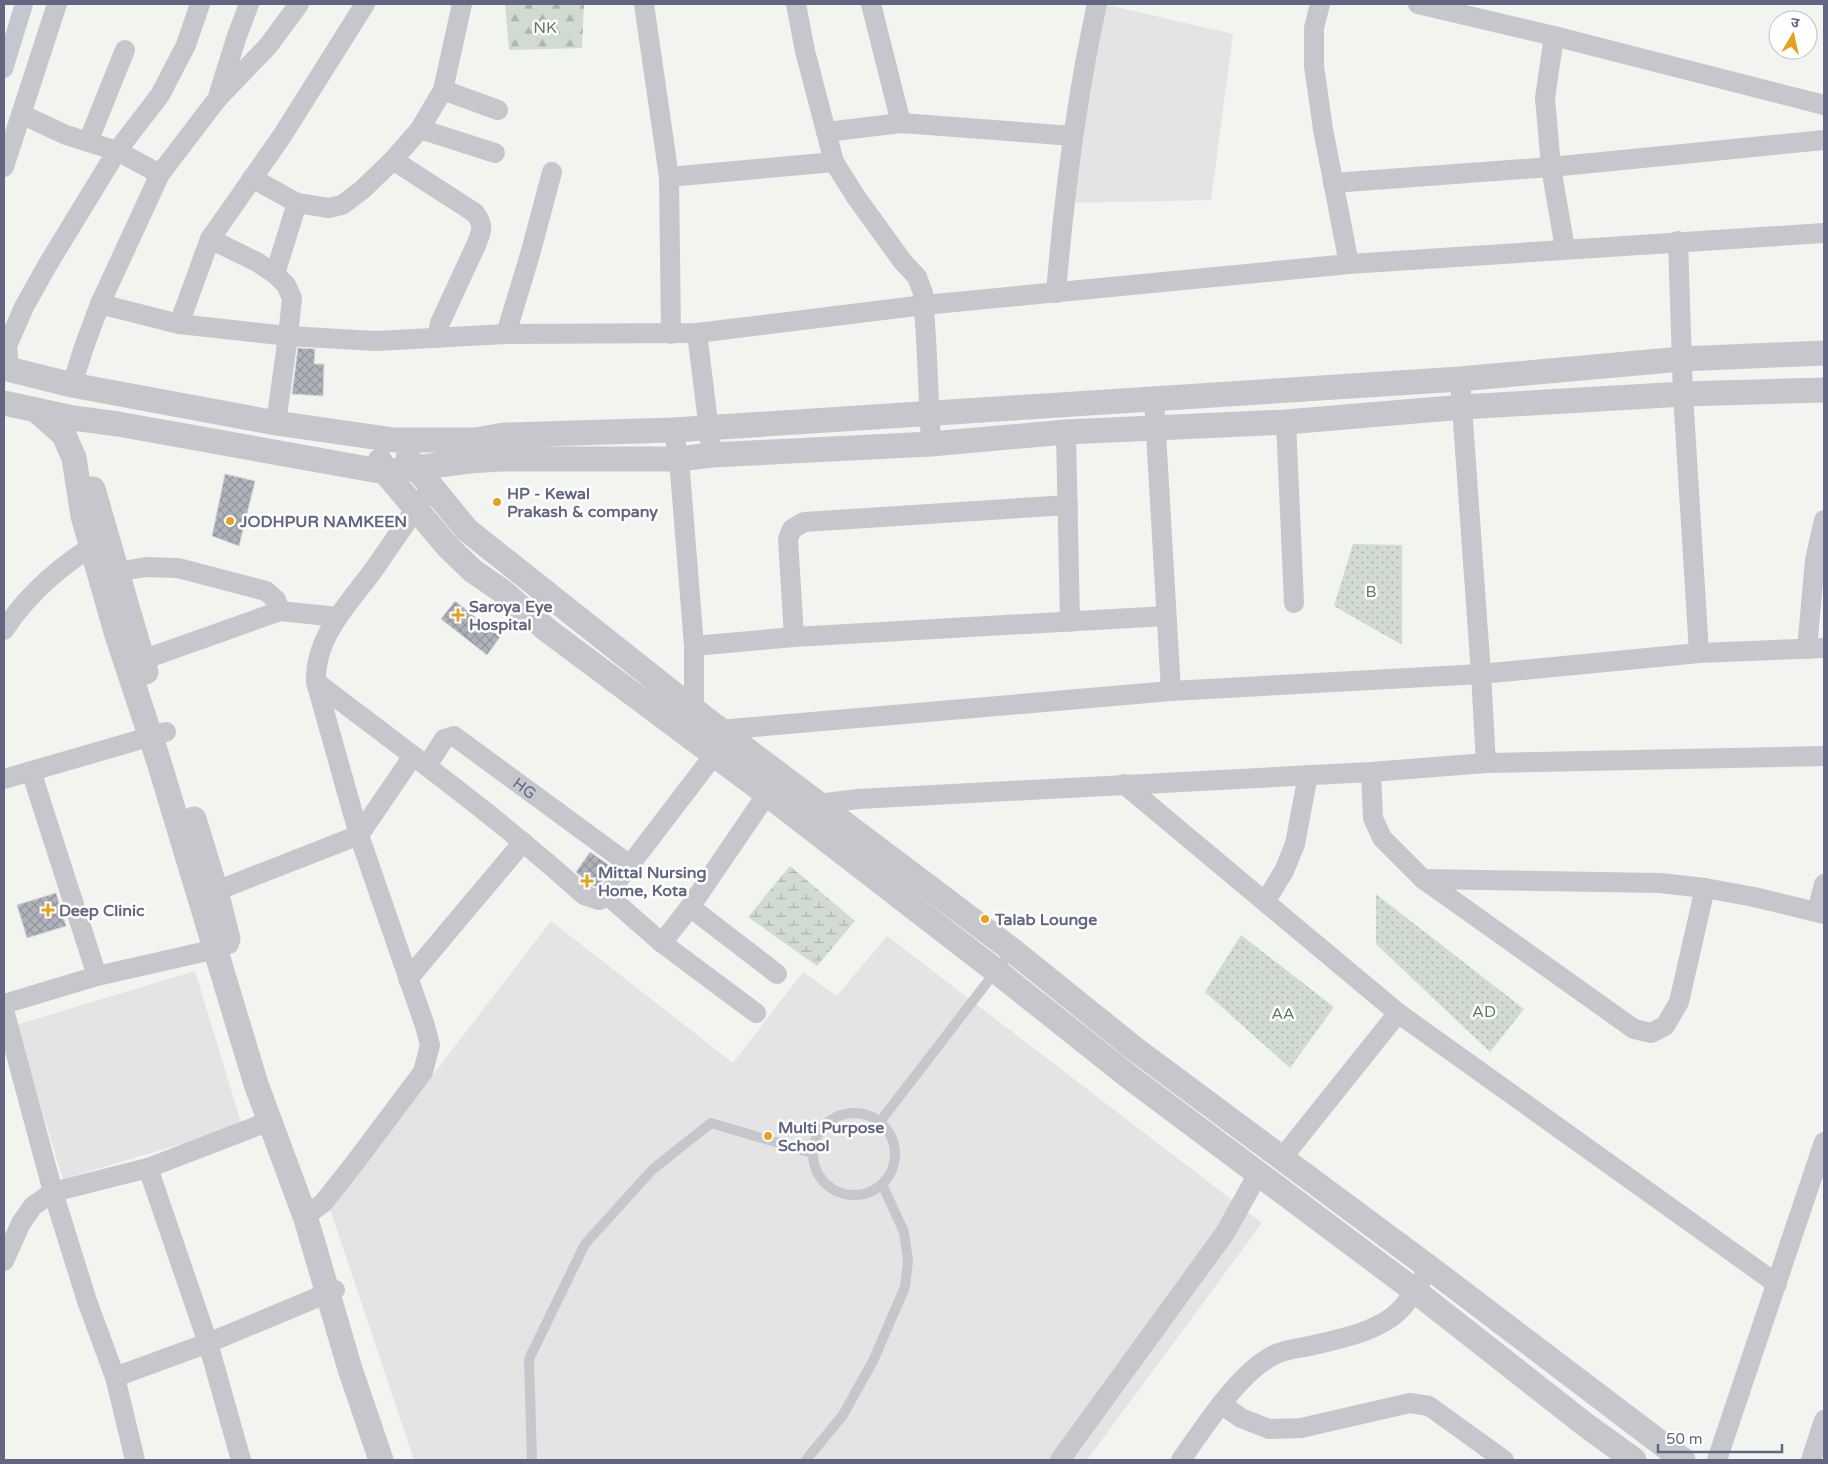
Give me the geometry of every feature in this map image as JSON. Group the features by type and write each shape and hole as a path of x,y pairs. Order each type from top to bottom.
{"street":[{"path":"4,167 57,4"},
{"path":"5,374 24,307 117,151 160,95 186,45 200,4"},
{"path":"218,98 249,4"},
{"path":"299,4 268,46 218,98 160,174 100,304 72,384 74,418 108,536 116,572 142,660 216,890 229,944 289,1136 315,1209 325,1295 369,1460"},
{"path":"179,324 210,239 282,136 365,4"},
{"path":"252,178 297,203 329,208 342,206 362,190 394,160 420,129 443,90 462,4"},
{"path":"644,4 669,177 671,334"},
{"path":"796,4 805,51 834,162 856,197 903,262 917,277 923,293 931,444"},
{"path":"871,4 901,122"},
{"path":"1056,294 1062,220 1073,136 1087,49 1097,4"},
{"path":"1320,4 1314,28 1314,66 1323,129 1349,264"},
{"path":"1418,4 1554,36 1824,105"},
{"path":"1554,36 1545,98 1551,167 1565,249"},
{"path":"88,142 125,50"},
{"path":"443,90 498,110"},
{"path":"21,114 66,135 117,151 160,174"},
{"path":"826,132 901,122 1073,136"},
{"path":"420,129 496,153"},
{"path":"1333,183 1551,167 1824,140"},
{"path":"394,160 475,214 481,221 482,231 440,323 436,338"},
{"path":"669,177 834,162"},
{"path":"506,334 552,172"},
{"path":"275,274 297,203"},
{"path":"100,304 179,324 288,336 376,341 506,334 697,333 924,305 1056,294 1349,264 1678,241 1824,233"},
{"path":"210,239 257,262 275,274 286,285 292,298 276,422"},
{"path":"1678,241 1683,394 1699,653"},
{"path":"697,333 712,455"},
{"path":"5,374 35,375 72,384 276,422 394,440 475,440 504,435 672,430 930,414 1460,379 1682,359 1824,353"},
{"path":"5,374 38,409 74,418 118,424 385,472 469,461 501,459 679,459 712,455 931,444 1066,432 1286,422 1464,407 1683,394 1824,390"},
{"path":"5,374 20,396 64,435 74,458 84,516 116,632 158,759 256,1084 306,1219 350,1369 381,1460"},
{"path":"35,375 38,409 60,465 81,552 258,1126 325,1295 395,1460"},
{"path":"1460,379 1464,407 1486,763"},
{"path":"1154,398 1171,691"},
{"path":"1286,422 1294,603"},
{"path":"672,430 679,459 694,646 694,710"},
{"path":"1066,432 1070,622"},
{"path":"367,436 385,472 448,547 473,571 502,591 547,630 767,794 1128,1076 1415,1291 1587,1426 1634,1460"},
{"path":"394,440 467,530 719,730 1012,950 1135,1049 1430,1268 1683,1460"},
{"path":"315,1209 323,1203 354,1164 422,1072 430,1045 426,1026 359,835 316,682 316,667 320,650 338,617 432,487"},
{"path":"794,637 788,539 792,529 804,522 1068,505"},
{"path":"719,730 1171,691 1481,674 1699,653 1816,648 1815,560 1824,520"},
{"path":"4,630 17,611 38,589 81,552 108,536"},
{"path":"116,572 146,567 178,568 195,572 266,591 276,600 280,611"},
{"path":"142,660 280,611 338,617"},
{"path":"694,646 794,637 1166,616"},
{"path":"316,682 523,842 584,895 599,900 607,895 714,755"},
{"path":"4,779 139,742 166,732"},
{"name":"HG","path":"359,835 420,761 444,738 454,736 630,865"},
{"path":"818,804 858,799 1371,772 1486,763 1824,756"},
{"path":"31,771 97,976"},
{"path":"1371,772 1372,818 1382,838 1423,879 1634,1029 1651,1033 1665,1026 1679,1002 1705,888"},
{"path":"1265,902 1284,871 1295,844 1308,775"},
{"path":"1124,784 1398,1013 1777,1284"},
{"path":"662,942 690,907 767,794"},
{"path":"188,897 216,890 359,835"},
{"path":"408,979 523,842"},
{"path":"1423,879 1660,883 1705,888 1754,897 1820,913 1824,884"},
{"path":"607,895 662,942 756,1013"},
{"path":"690,907 777,974"},
{"path":"4,1004 97,976 203,952 229,944"},
{"path":"1282,1158 1398,1013"},
{"path":"5,1025 53,1192 87,1301 115,1378 135,1460"},
{"path":"4,1261 21,1223 33,1206 53,1192 148,1168 258,1126"},
{"path":"1717,1460 1824,1142"},
{"path":"148,1168 208,1342 241,1460"},
{"path":"1060,1460 1225,1233 1258,1174"},
{"path":"1181,1460 1221,1404 1253,1370 1274,1355 1356,1333 1384,1323 1399,1312 1430,1268"},
{"path":"115,1378 325,1295"},
{"path":"1221,1404 1241,1418 1269,1429 1301,1428 1410,1403 1429,1406 1504,1460"},
{"path":"1811,1460 1824,1420"}],"lane":[{"path":"879,1123 1012,950"},
{"path":"854,1113 870,1116 879,1123 892,1139 895,1155 891,1171 882,1184 868,1192 853,1195 837,1192 824,1182 815,1168 812,1153 816,1137 825,1124 839,1116 854,1113"},
{"path":"532,1460 529,1359 586,1244 653,1169 710,1123 812,1153"},
{"path":"806,1460 843,1415 873,1361 905,1287 908,1261 904,1232 882,1184"}],"shaded area":[{"path":"1103,4 1233,34 1211,200 1067,203"},
{"name":"Multi Purpose School","path":"551,921 733,1063 803,972 837,996 887,936 1262,1223 1087,1460 414,1460 330,1209"},
{"path":"195,971 242,1126 63,1179 16,1025"}],"green space":[{"name":"NK","path":"505,4 584,4 582,48 509,50"},
{"name":"B","path":"1353,544 1402,545 1402,645 1334,606"},
{"path":"790,866 855,921 817,966 748,917"},
{"name":"AD","path":"1376,894 1524,1009 1490,1052 1376,944"},
{"name":"AA","path":"1241,935 1334,1007 1290,1068 1205,992"}],"building":[{"path":"298,348 315,349 314,364 324,364 323,396 292,394"},
{"name":"JODHPUR NAMKEEN","path":"225,474 255,481 239,546 212,536"},
{"path":"455,601 500,637 487,655 441,619"},
{"path":"590,852 613,868 597,887 590,884 576,872"},
{"path":"56,893 66,926 27,938 17,905"}],"waterway":[{"path":"4,69 24,4"}],"place":[{"name":"HP - Kewal Prakash & company","path":"497,502"},
{"name":"JODHPUR NAMKEEN","path":"230,521"},
{"name":"Saroya Eye Hospital","path":"458,615"},
{"name":"Mittal Nursing Home, Kota","path":"587,881"},
{"name":"Deep Clinic","path":"48,910"},
{"name":"Talab Lounge","path":"985,919"},
{"name":"Multi Purpose School","path":"768,1136"}]}
